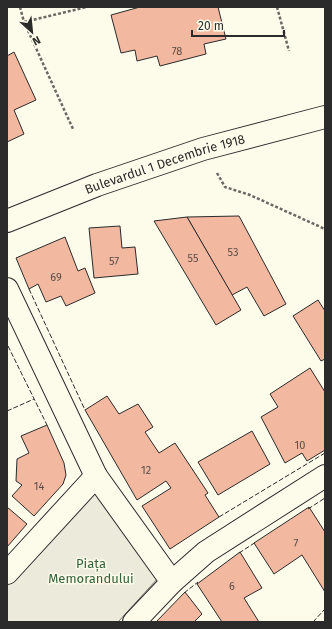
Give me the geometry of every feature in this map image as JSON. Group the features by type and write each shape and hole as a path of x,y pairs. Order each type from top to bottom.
{"street":[{"name":"Bulevardul 1 Decembrie 1918","path":"7,221 97,185 203,149 325,117"},
{"path":"7,289 96,476 172,582"},
{"path":"7,573 96,476"},
{"path":"134,622 172,582 206,552 325,476"}],"path":[{"path":"20,7 24,22 73,129"},
{"path":"24,22 87,7"},
{"path":"277,7 289,51"},
{"path":"214,169 225,188 250,195 325,229"}],"green space":[{"name":"Piața Memorandului","path":"95,489 159,577 118,622 7,622 7,584"}],"building":[{"path":"140,7 218,7 226,39 204,44 206,54 160,66 157,56 137,61 135,50 121,53 111,15"},
{"path":"14,52 36,100 14,110 24,134 7,142 7,56"},
{"path":"239,216 286,304 264,316 247,287 232,295 187,217"},
{"path":"187,217 241,310 216,325 154,221"},
{"path":"120,226 122,248 135,247 138,274 94,278 89,228"},
{"path":"65,237 78,271 85,268 95,293 66,306 61,296 46,302 38,284 29,289 16,258"},
{"path":"318,300 325,311 325,359 321,361 293,316"},
{"path":"310,368 325,392 325,450 307,461 302,453 285,463 261,417 278,407 270,394"},
{"path":"107,396 119,414 138,404 153,427 145,432 159,453 175,443 208,493 205,495 219,517 170,549 142,506 171,488 166,481 137,500 85,410"},
{"path":"47,425 64,463 66,475 63,484 34,516 12,496 22,485 16,481 17,459 29,453 21,436"},
{"path":"252,431 270,464 218,495 198,462"},
{"path":"7,507 27,524 7,547"},
{"path":"309,507 325,532 325,592 302,555 274,574 254,543"},
{"path":"240,552 262,588 244,598 259,622 222,622 197,584"},
{"path":"185,592 202,614 194,622 156,622"}],"fence":[{"path":"29,289 85,410"},
{"path":"8,346 47,425"},
{"path":"7,411 34,399"},
{"path":"219,517 325,453"},
{"path":"308,509 325,498"},
{"path":"239,553 256,542"},
{"path":"184,593 198,582"},
{"path":"313,622 325,609"}]}
